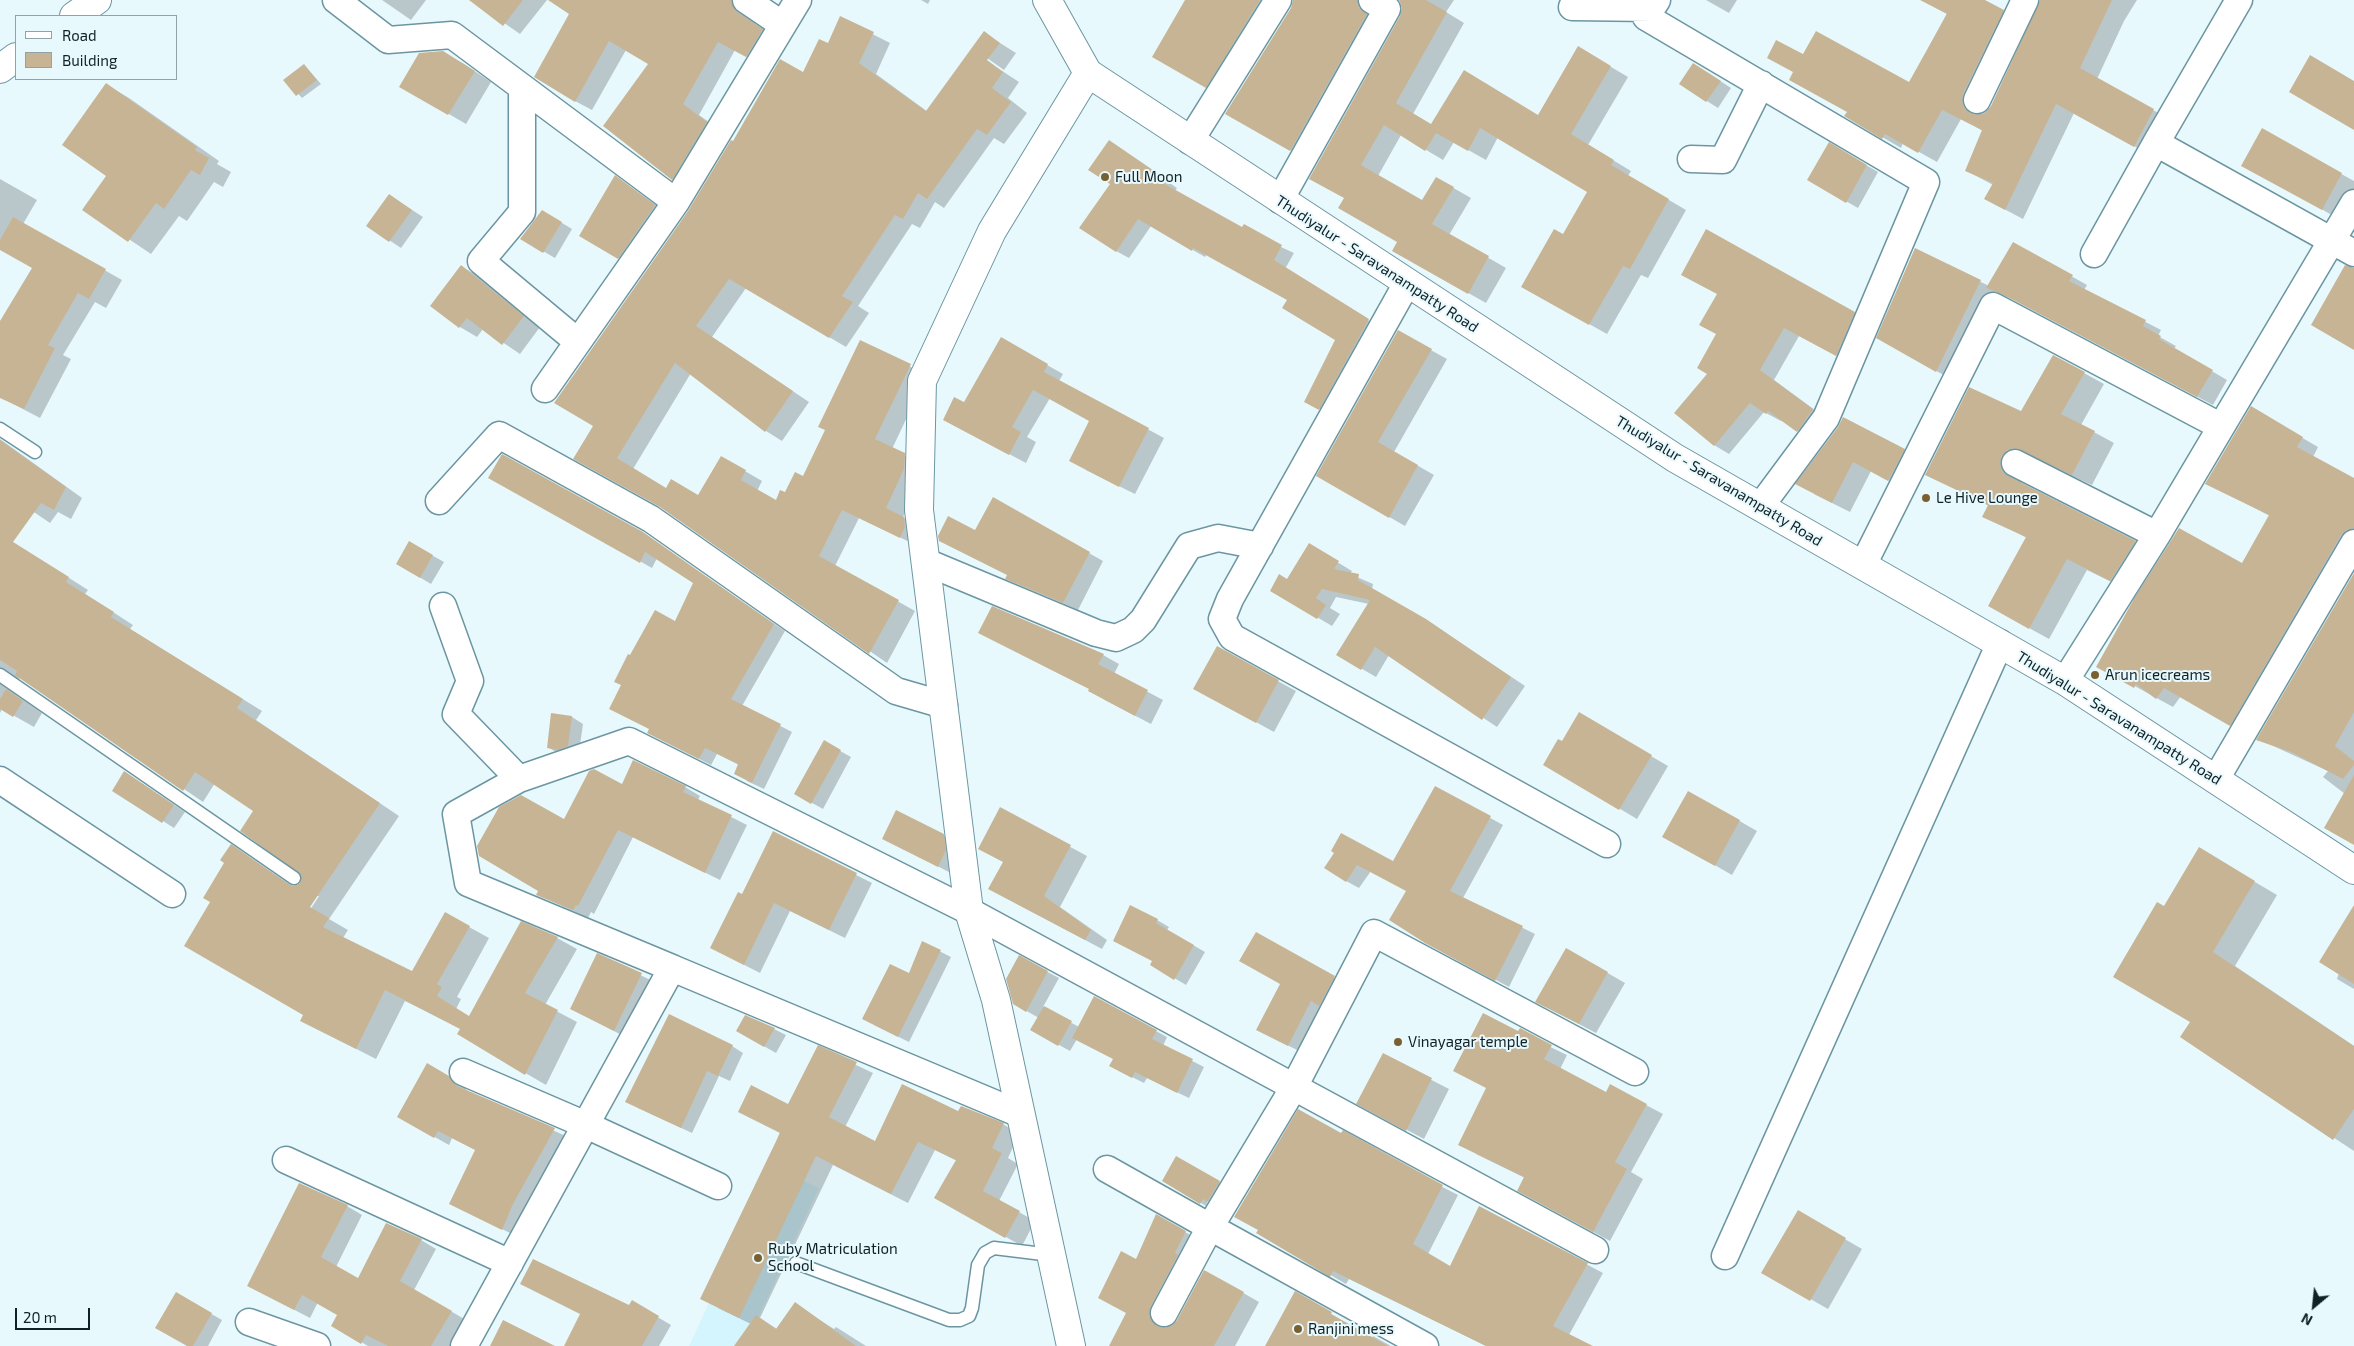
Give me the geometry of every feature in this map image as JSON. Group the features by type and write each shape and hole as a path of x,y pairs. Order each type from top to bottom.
{"main road":[{"path":"75,15 97,0"},
{"name":"Thudiyalur - Saravanampatty Road","path":"1047,0 1088,73 1675,458 2065,681 2354,870"},
{"path":"0,69 15,58"},
{"path":"1071,1346 996,1000 970,911 919,510 922,381 992,231 1088,73"}],"street":[{"path":"336,0 388,40 452,35 676,202"},
{"path":"746,0 783,25"},
{"path":"545,388 676,202 798,0"},
{"path":"1190,140 1278,0"},
{"path":"1280,200 1387,9 1372,0"},
{"path":"1977,100 2025,0"},
{"path":"2094,254 2239,0"},
{"path":"1572,7 1654,4"},
{"path":"1654,4 1646,17 1926,182 1826,418 1760,507"},
{"path":"1691,159 1723,160 1761,84"},
{"path":"522,88 522,212 481,260 578,342"},
{"path":"2156,143 2354,252"},
{"path":"2065,681 2157,535 2354,202"},
{"path":"1407,283 1230,598 1222,619 1232,637 1607,844"},
{"path":"1863,565 1994,306 2220,426"},
{"path":"439,501 499,435 651,519 896,691 944,705"},
{"path":"2015,463 2157,535"},
{"path":"926,562 1096,633 1116,638 1133,630 1142,620 1190,546 1218,538 1260,546"},
{"path":"2216,780 2354,544"},
{"path":"443,606 470,681 456,714 520,779"},
{"path":"1724,1256 2000,643"},
{"path":"1020,1114 468,883 456,814 520,779 629,741 970,911 1595,1250"},
{"path":"0,780 172,894"},
{"path":"1164,1313 1210,1228 1294,1087 1374,933 1635,1072"},
{"path":"464,1346 672,968"},
{"path":"463,1072 586,1125 718,1186"},
{"path":"286,1160 510,1263"},
{"path":"1107,1169 1425,1346"},
{"path":"249,1322 317,1346"}],"lane":[{"path":"0,428 35,452"},
{"path":"0,675 294,878"},
{"path":"796,1262 949,1320 960,1320 969,1316 972,1308 978,1265 985,1253 994,1248 1051,1255"}],"shaded area":[{"name":"Ruby Matriculation School","path":"773,1166 819,1188 754,1327 795,1346 689,1346"}],"building":[{"path":"469,0 523,0 503,26"},
{"path":"548,0 731,0 737,12 763,29 746,57 718,42 683,104 707,122 672,180 603,126 648,64 609,41 575,102 534,77 569,14"},
{"path":"1185,0 1260,0 1206,88 1152,57"},
{"path":"1293,0 1357,0 1359,8 1367,14 1290,151 1225,114 1291,8"},
{"path":"1399,0 1426,0 1447,12 1396,103 1431,124 1464,70 1538,115 1578,46 1611,66 1571,134 1614,160 1611,165 1669,199 1630,269 1623,266 1589,325 1521,287 1554,229 1563,234 1587,192 1480,128 1468,151 1436,133 1425,151 1384,125 1361,165 1422,200 1436,177 1454,187 1432,224 1489,256 1468,294 1392,251 1397,242 1338,208 1344,198 1309,179 1400,16 1402,8"},
{"path":"1920,0 1985,0 2004,10 1963,94 1964,108 1970,113 1978,115 1985,113 1991,106 2040,0 2112,0 2080,68 2154,109 2134,147 2056,104 2005,210 1984,199 1993,183 1965,171 1982,130 1942,110 1918,153 1885,134 1882,139 1844,116 1847,112 1789,80 1793,72 1767,58 1776,40 1803,54 1816,31 1909,82 1947,14"},
{"path":"840,16 874,32 859,63 926,111 984,31 1000,43 987,60 1003,72 992,88 1011,102 987,135 977,129 927,199 918,193 903,219 895,215 842,296 853,302 829,338 729,279 696,326 793,391 765,432 675,363 617,458 666,488 671,479 698,495 721,456 746,470 741,480 776,500 780,490 785,492 795,472 803,476 825,430 818,427 860,340 911,364 875,439 905,453 904,469 886,508 904,517 905,527 900,538 842,510 819,556 899,600 869,654 660,507 573,459 593,426 554,403 688,211 731,140 733,141 780,59 803,72 819,39 828,43"},
{"path":"443,51 475,71 448,115 399,87 419,53"},
{"path":"2310,55 2354,81 2354,130 2289,92"},
{"path":"1693,63 1721,81 1706,102 1679,84"},
{"path":"304,64 317,80 296,96 283,80"},
{"path":"106,83 197,147 195,150 209,158 200,175 191,170 164,209 156,203 128,242 82,210 106,176 62,145"},
{"path":"2262,128 2342,173 2322,210 2241,166"},
{"path":"1109,140 1166,179 1163,183 1242,227 1244,224 1282,245 1274,260 1369,319 1319,410 1304,402 1335,340 1282,308 1287,300 1193,248 1192,251 1138,219 1116,252 1079,228 1110,184 1088,170"},
{"path":"1829,142 1867,165 1846,203 1807,180"},
{"path":"615,175 655,205 618,259 579,236"},
{"path":"389,194 412,210 389,242 366,226"},
{"path":"542,210 562,222 543,253 520,239"},
{"path":"13,217 106,269 89,299 78,293 48,345 55,348 24,409 0,398 0,321 32,268 0,250 0,240"},
{"path":"1706,229 1855,312 1836,356 1784,328 1760,370 1813,409 1797,432 1768,411 1766,414 1750,403 1714,446 1674,413 1707,374 1697,368 1716,334 1699,325 1717,294 1681,275"},
{"path":"2013,242 2073,275 2069,281 2146,320 2143,326 2161,336 2159,339 2213,370 2197,397 2000,293 1986,288"},
{"path":"1915,248 1981,280 1936,372 1876,338"},
{"path":"461,265 524,316 502,345 467,318 459,328 430,306"},
{"path":"2345,265 2354,268 2354,350 2311,325"},
{"path":"1398,330 1432,349 1378,442 1418,465 1389,518 1316,476"},
{"path":"1001,337 1048,364 1044,372 1149,428 1119,487 1069,461 1089,421 1033,390 1012,427 1021,432 1009,455 943,420 954,397 964,402"},
{"path":"2053,355 2085,372 2061,414 2095,431 2072,475 2015,448 2007,450 2002,456 2000,463 2002,471 2008,476 2136,541 2110,581 2067,559 2029,629 1988,606 2026,537 1982,517 1988,505 1925,475 1969,387 2021,411"},
{"path":"2251,406 2303,437 2297,447 2354,478 2354,528 2346,530 2341,535 2230,726 2164,688 2156,699 2136,684 2134,688 2096,667 2135,597 2179,528 2242,563 2269,515 2205,484"},
{"path":"1843,417 1905,449 1888,481 1853,462 1832,503 1795,484 1838,427"},
{"path":"0,440 66,487 54,510 41,503 13,542 69,577 66,582 114,612 111,617 243,699 237,708 380,803 310,907 329,918 323,927 412,971 445,912 470,926 437,984 442,987 437,996 469,1016 521,921 558,937 525,993 558,1010 525,1075 457,1034 460,1029 385,990 356,1049 300,1021 303,1015 184,946 210,902 203,898 224,863 220,860 231,844 290,885 294,886 300,883 301,875 240,831 253,811 195,772 183,791 15,675 17,671 0,660"},
{"path":"502,454 643,532 774,624 731,699 781,724 752,783 734,774 738,764 705,748 699,759 647,733 649,729 609,709 621,685 614,682 628,654 630,655 655,610 675,621 693,583 645,552 640,563 488,478"},
{"path":"993,497 1090,552 1063,603 1005,579 1007,575 939,541 938,536 948,516 975,530"},
{"path":"409,541 433,555 420,578 396,564"},
{"path":"1309,543 1339,561 1334,569 1359,574 1358,580 1426,619 1511,677 1482,720 1375,647 1361,670 1336,655 1370,600 1322,589 1316,598 1326,605 1317,619 1270,591 1279,574 1287,579"},
{"path":"2354,573 2354,712 2335,746 2354,761 2354,765 2343,779 2291,752 2256,740"},
{"path":"992,606 1104,654 1098,664 1148,690 1135,716 1088,691 1089,689 978,633"},
{"path":"1217,646 1279,680 1256,723 1193,689"},
{"path":"6,689 23,701 13,717 0,709 0,699"},
{"path":"1579,712 1652,755 1619,810 1543,765 1558,739 1562,741"},
{"path":"551,713 572,716 568,746 558,750 547,748"},
{"path":"824,740 841,750 811,804 794,794"},
{"path":"633,760 686,786 683,792 732,815 705,873 618,830 578,906 576,905 573,910 536,895 538,891 479,856 477,846 499,807 521,795 564,819 589,771 594,769 622,784"},
{"path":"124,771 174,805 162,823 112,791"},
{"path":"2354,775 2354,845 2324,828"},
{"path":"1435,786 1491,816 1450,891 1523,926 1495,981 1425,943 1389,920 1406,891 1357,865 1346,882 1324,868 1334,853 1331,851 1341,833 1393,861"},
{"path":"1688,791 1740,820 1715,866 1662,837"},
{"path":"1000,807 1071,845 1044,896 1091,930 1085,940 988,889 1003,862 978,849"},
{"path":"896,810 944,834 946,850 938,867 882,839"},
{"path":"773,831 857,873 829,930 774,903 744,965 710,948 738,892 742,894"},
{"path":"2199,847 2255,881 2213,952 2354,1046 2354,1109 2333,1140 2180,1037 2190,1022 2113,977 2157,902 2164,906"},
{"path":"1130,905 1158,919 1156,923 1194,945 1174,980 1150,965 1152,961 1113,941"},
{"path":"2354,905 2354,984 2319,962"},
{"path":"1256,932 1335,976 1319,1006 1311,1001 1288,1046 1256,1030 1280,984 1239,961"},
{"path":"922,941 941,950 898,1037 862,1019 890,964 909,973"},
{"path":"1566,948 1608,972 1579,1024 1535,1002"},
{"path":"597,953 642,973 614,1031 570,1009"},
{"path":"1019,955 1048,971 1026,1012 1013,1004 1006,979"},
{"path":"1094,996 1157,1030 1152,1039 1193,1059 1177,1093 1135,1072 1132,1078 1109,1066 1113,1059 1072,1038"},
{"path":"1044,1006 1072,1021 1058,1046 1030,1030"},
{"path":"1483,1013 1518,1031 1520,1028 1552,1045 1544,1059 1606,1092 1610,1084 1647,1104 1615,1162 1627,1169 1593,1232 1517,1191 1524,1177 1458,1145 1486,1088 1453,1071"},
{"path":"669,1014 733,1045 718,1076 707,1071 681,1128 625,1102"},
{"path":"745,1015 775,1028 764,1047 736,1031"},
{"path":"818,1045 857,1062 829,1117 875,1141 902,1084 958,1111 961,1106 1004,1123 992,1148 1002,1153 983,1191 1020,1211 1005,1238 934,1198 956,1160 918,1142 891,1194 816,1156 739,1318 700,1299 780,1133 738,1112 751,1085 788,1104"},
{"path":"1383,1053 1432,1078 1406,1131 1356,1104"},
{"path":"427,1063 449,1076 457,1086 555,1128 513,1204 502,1230 449,1204 475,1150 438,1131 434,1138 397,1117"},
{"path":"1298,1109 1341,1133 1343,1130 1443,1185 1413,1244 1450,1266 1479,1206 1588,1263 1553,1326 1593,1346 1486,1346 1333,1271 1330,1277 1256,1233 1258,1230 1234,1217"},
{"path":"1176,1156 1220,1181 1207,1202 1203,1199 1200,1204 1162,1181"},
{"path":"299,1183 348,1205 321,1257 358,1278 386,1223 422,1239 400,1281 452,1311 431,1346 388,1346 366,1335 361,1344 331,1326 337,1315 302,1295 294,1310 247,1286"},
{"path":"1798,1210 1846,1238 1810,1301 1761,1273"},
{"path":"1156,1214 1186,1231 1175,1253 1178,1255 1151,1306 1149,1314 1157,1326 1165,1328 1177,1320 1204,1270 1244,1292 1214,1346 1109,1346 1126,1313 1098,1298 1121,1251 1136,1259"},
{"path":"533,1259 629,1305 632,1300 659,1316 642,1346 564,1346 580,1314 520,1284"},
{"name":"Ranjini mess","path":"1295,1291 1332,1312 1331,1314 1388,1346 1265,1346"},
{"path":"176,1292 212,1313 193,1346 187,1346 155,1328"},
{"path":"795,1302 856,1346 734,1346 756,1315 776,1329"},
{"path":"503,1320 555,1346 490,1346"}],"place":[{"name":"Full Moon","path":"1105,177"},
{"name":"Le Hive Lounge","path":"1926,498"},
{"name":"Arun icecreams","path":"2095,675"},
{"name":"Vinayagar temple","path":"1398,1042"},
{"name":"Ruby Matriculation School","path":"758,1258"},
{"name":"Ranjini mess","path":"1298,1329"}]}
